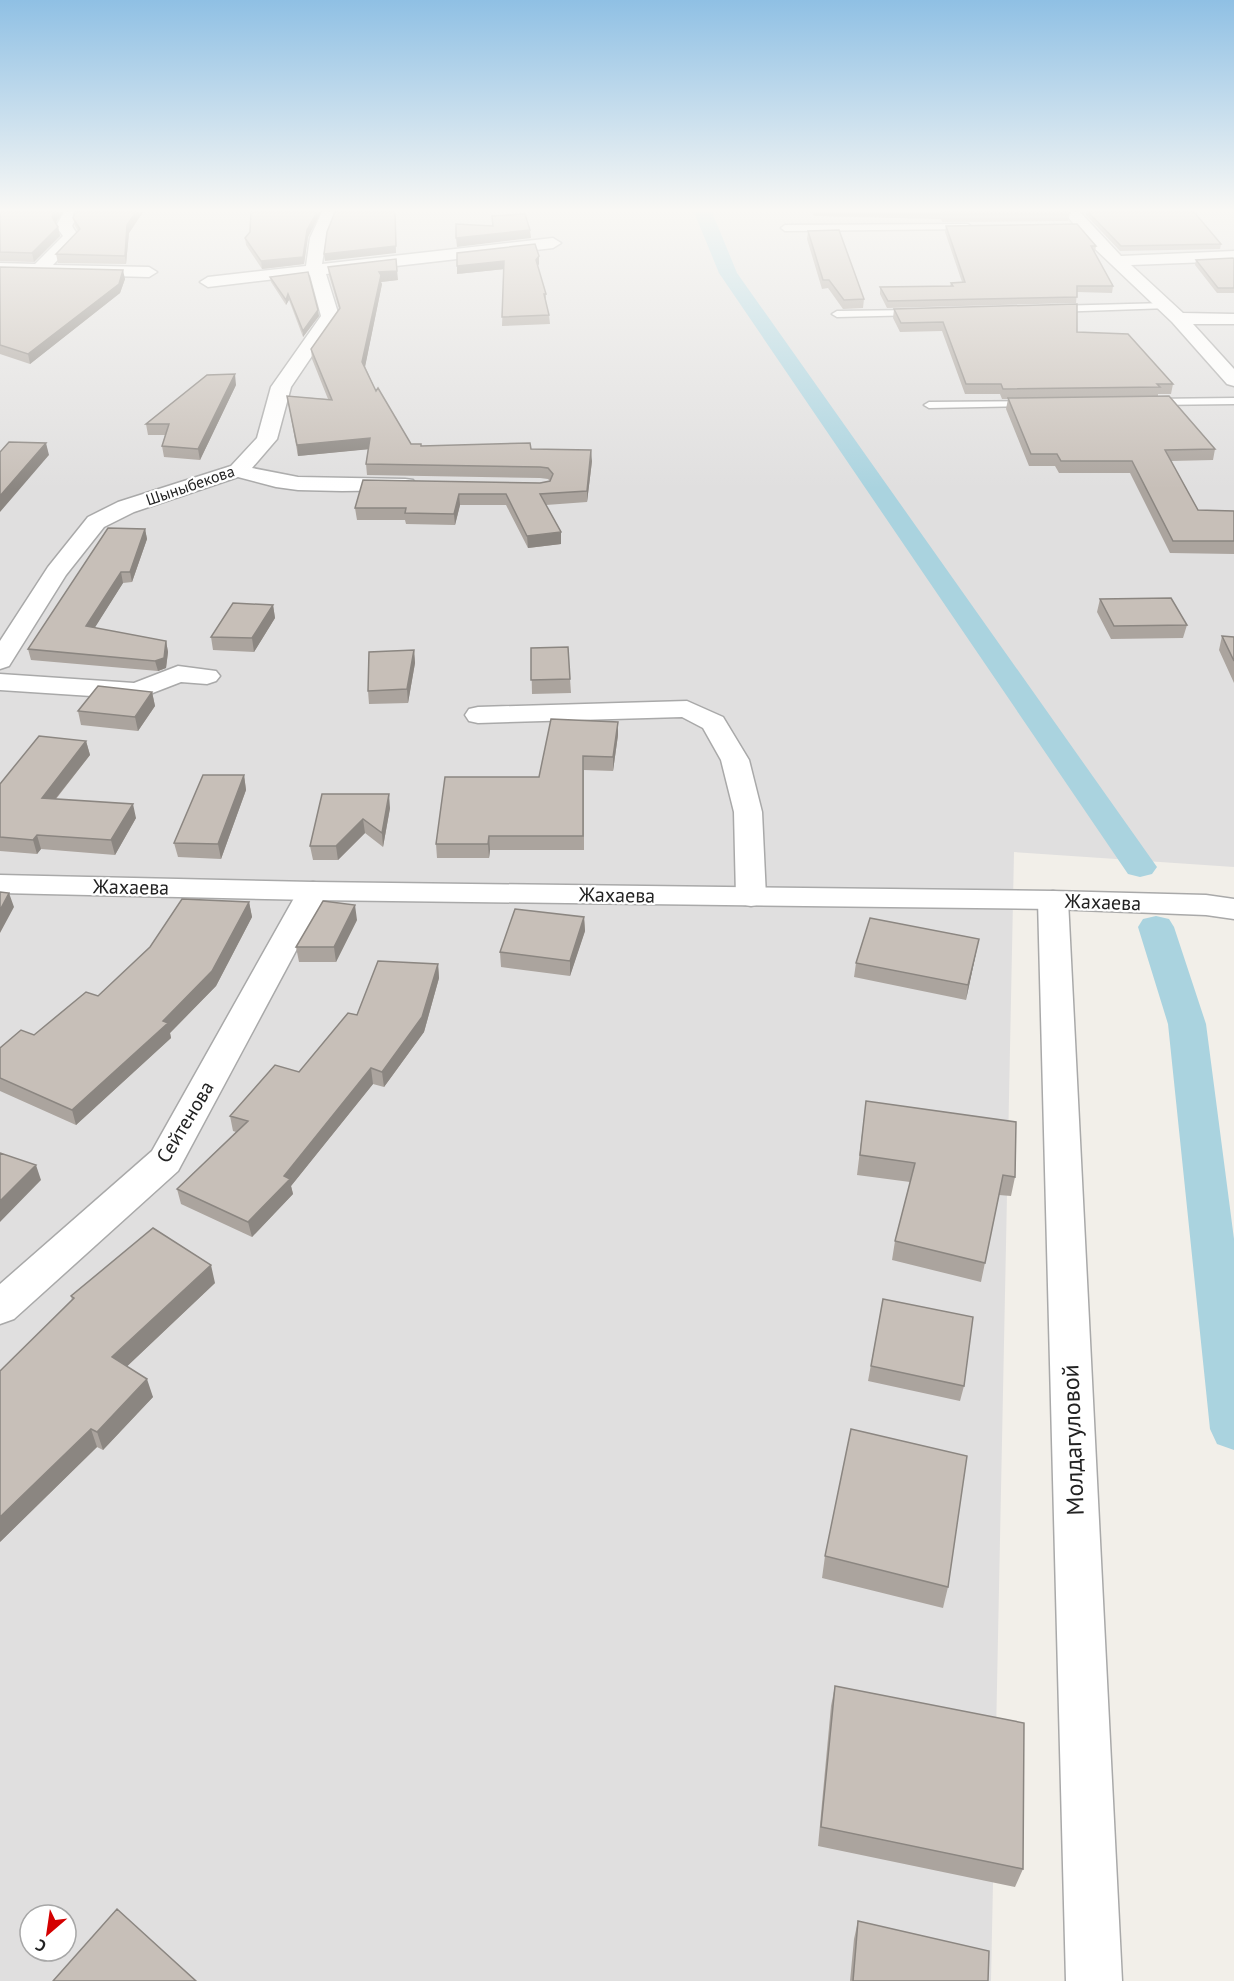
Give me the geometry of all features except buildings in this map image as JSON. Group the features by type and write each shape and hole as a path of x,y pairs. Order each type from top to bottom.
{"street":[{"name":"Шыныбекова","path":"0,661 56,572 96,522 126,507 238,470 267,439 281,387 330,316 327,304"},
{"path":"1164,304 1234,380"},
{"path":"1172,312 1234,319"},
{"path":"238,470 256,478 279,482 423,485"},
{"path":"0,682 137,691 178,674 207,676"},
{"path":"478,715 687,709 714,723 735,760 748,812 752,897"},
{"name":"Жахаева","path":"0,884 313,891 1062,900 1220,907"},
{"name":"Сейтенова","path":"0,1308 165,1161 313,891"},
{"name":"Молдагуловой","path":"1062,900 1094,1981"}],"lane":[{"path":"1049,309 1172,312"},
{"path":"837,314 931,312"},
{"path":"1140,402 1234,401"},
{"path":"929,405 1046,403"}],"shaded area":[{"path":"0,304 1234,304 1234,867 1014,852 991,1981 0,1981"}],"waterway":[{"path":"750,304 1140,867"},
{"path":"1156,927 1187,1024 1234,1429"}]}
